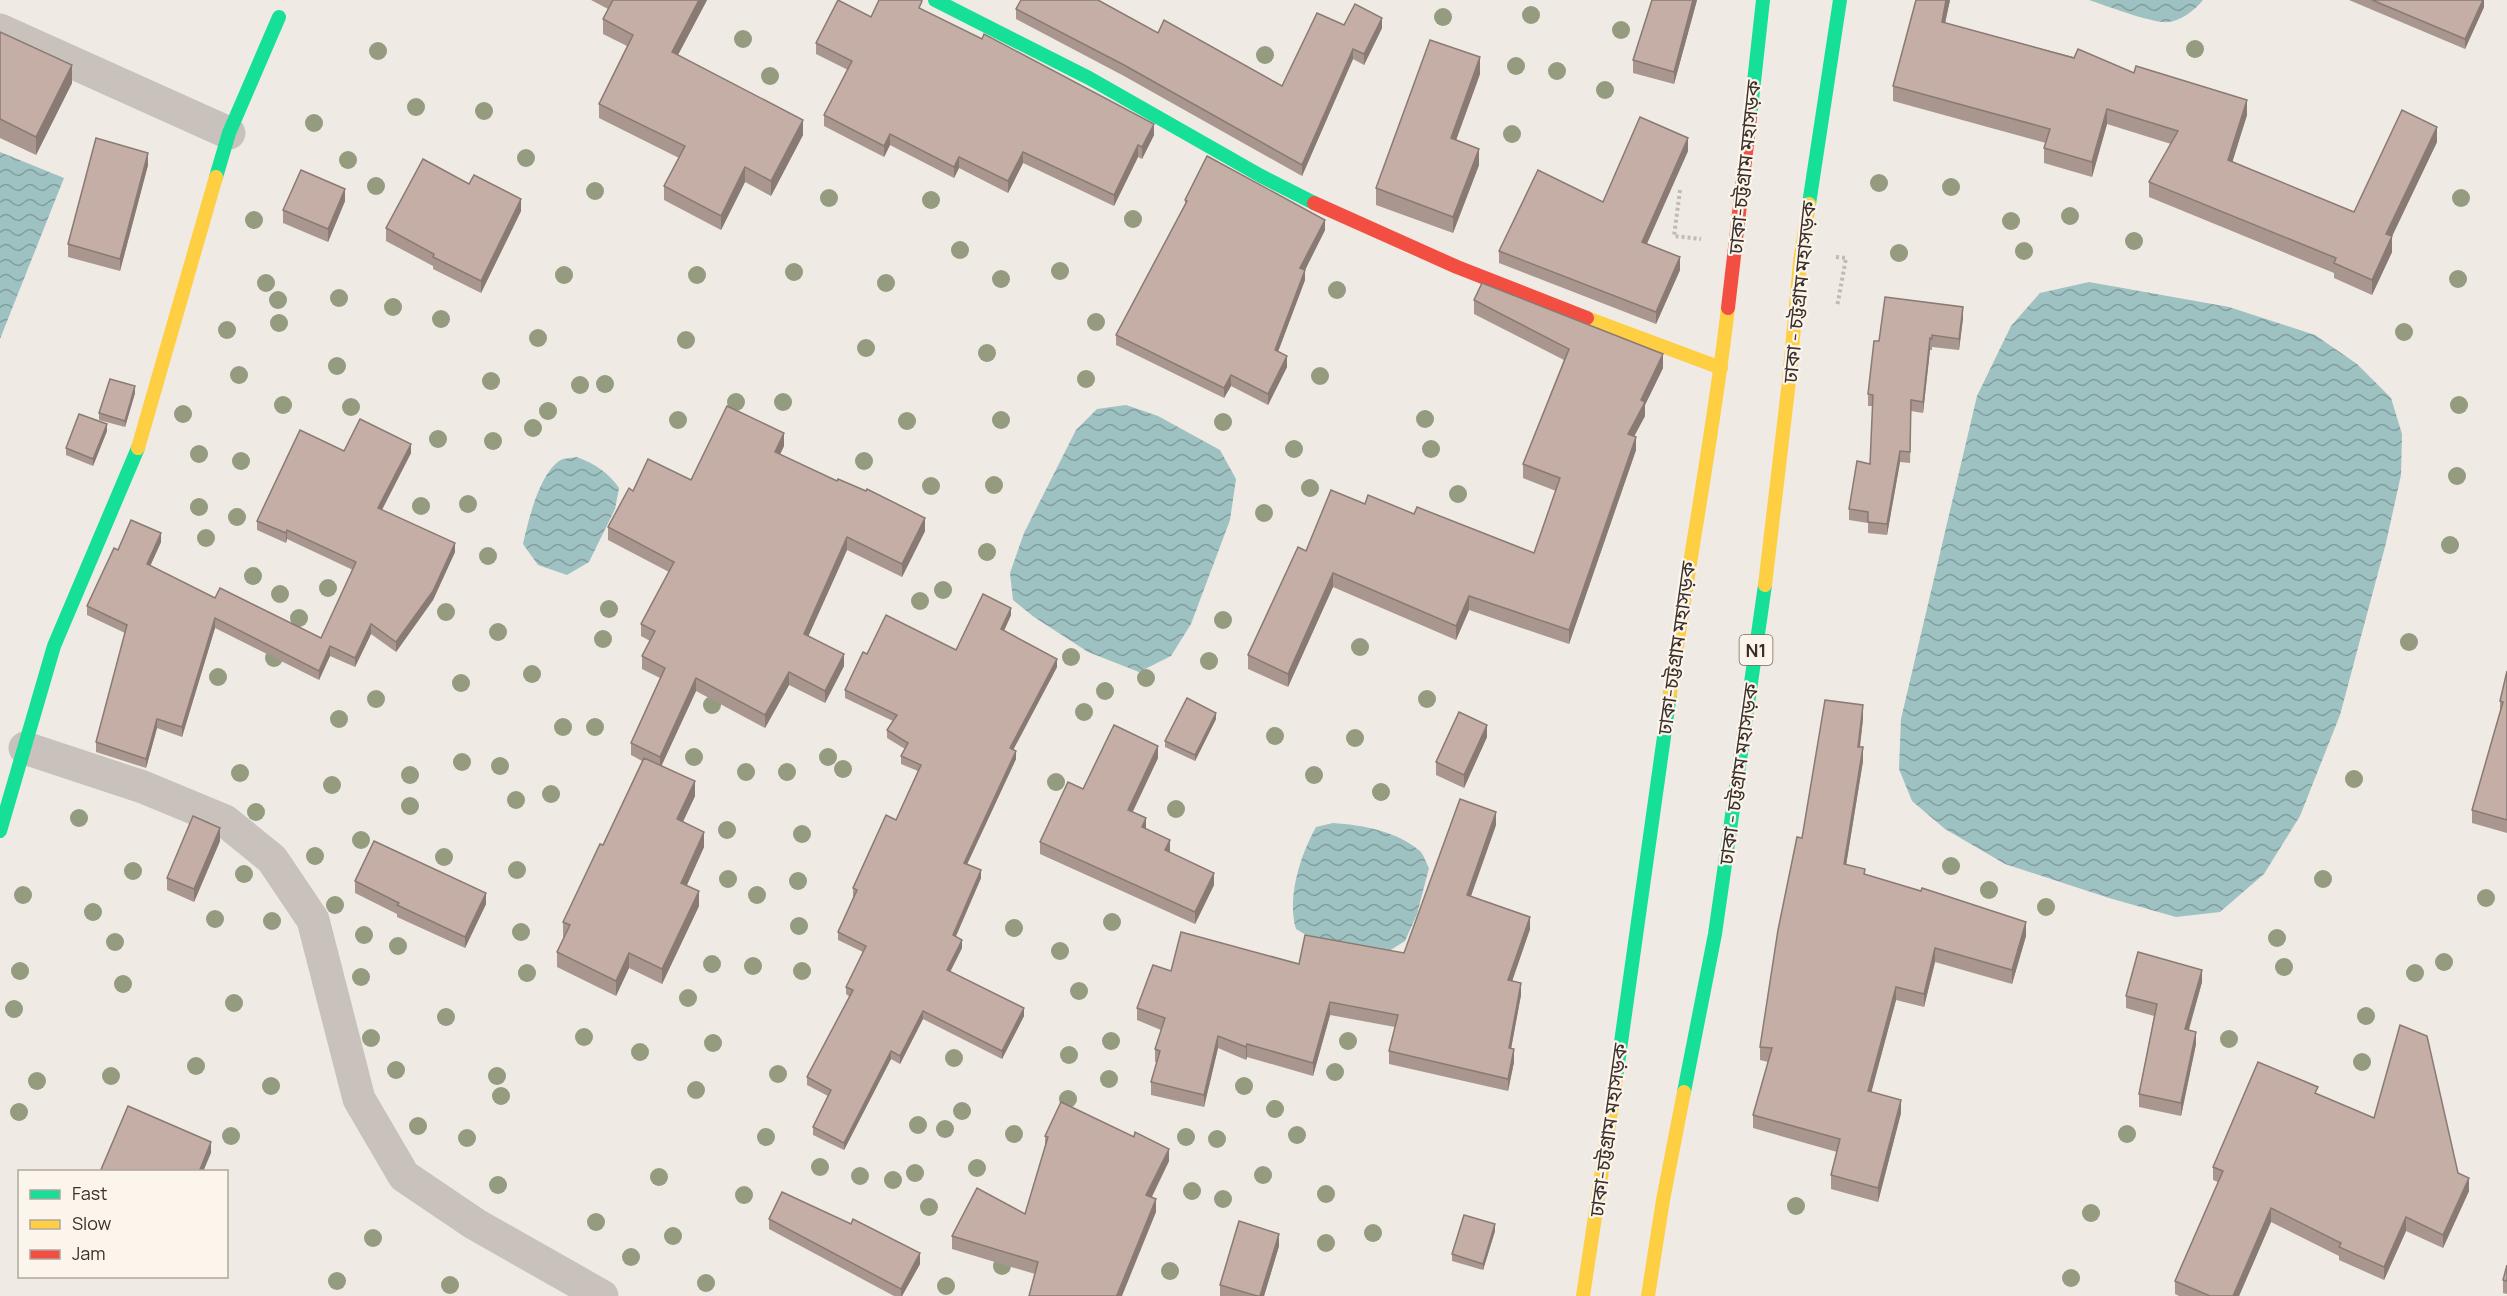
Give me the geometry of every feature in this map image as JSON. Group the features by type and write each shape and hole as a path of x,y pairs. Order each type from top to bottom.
{"main road":[{"path":"935,0 1004,33 1300,195 1437,260 1569,313 1721,368"},
{"name":"ঢাকা-চট্টগ্রাম মহাসড়ক","path":"1582,1296 1601,1187 1686,578 1721,368 1763,0"},
{"name":"ঢাকা - চট্টগ্রাম মহাসড়ক","path":"1648,1296 1663,1200 1717,922 1763,602 1789,381 1800,262 1840,0"},
{"path":"0,831 54,646 139,445 230,133 279,17"}],"street":[{"path":"0,30 230,133"},
{"path":"25,748 143,787 225,821 272,859 313,920 359,1099 404,1176 475,1224 602,1296"}],"path":[{"path":"1674,236 1680,190"},
{"path":"1837,307 1846,258"}],"water":[{"path":"2089,0 2203,0 2196,8 2178,20 2161,22"},
{"path":"0,152 64,178 0,339"},
{"path":"2089,282 2229,307 2315,335 2357,364 2391,398 2402,434 2401,475 2386,543 2340,715 2300,816 2264,874 2220,912 2176,917 2005,864 1945,829 1912,801 1899,769 1901,719 1977,396 2011,326 2040,293"},
{"path":"1126,405 1158,416 1220,450 1236,479 1230,520 1191,624 1171,656 1139,672 1088,652 1034,617 1013,600 1010,573 1024,533 1076,430 1097,409"},
{"path":"577,457 601,469 619,488 615,509 589,562 567,575 538,565 523,544 536,497 548,473 563,459"},
{"path":"1333,823 1367,827 1401,838 1420,851 1429,868 1417,914 1405,941 1389,951 1318,942 1296,929 1293,904 1300,864 1316,827"}],"building":[{"path":"613,0 699,0 672,52 803,120 771,181 745,167 721,216 664,186 685,146 599,104 633,35 603,19"},
{"path":"838,0 871,17 879,0 921,0 919,8 982,39 984,34 1154,124 1142,147 1138,145 1114,195 1023,152 1008,181 959,157 954,167 890,134 884,146 824,115 852,61 816,43"},
{"path":"1021,0 1098,0 1158,33 1164,20 1282,86 1317,13 1344,25 1355,4 1382,18 1364,54 1353,49 1302,165 1124,65 1016,9"},
{"path":"1652,0 1693,0 1674,72 1633,60"},
{"path":"1916,0 1946,0 1942,22 2074,58 2078,49 2134,73 2136,66 2247,100 2228,160 2354,212 2402,110 2437,127 2386,234 2392,236 2372,280 2334,263 2336,258 2149,182 2178,131 2107,109 2092,162 2044,148 2050,129 1893,86"},
{"path":"2372,0 2483,0 2465,39"},
{"path":"0,32 72,65 36,137 0,119"},
{"path":"1430,40 1480,57 1451,138 1479,149 1453,217 1376,188"},
{"path":"1640,117 1688,138 1642,242 1680,257 1656,312 1499,251 1538,170 1603,202"},
{"path":"96,138 148,153 120,259 68,244"},
{"path":"1207,156 1325,220 1300,268 1305,270 1275,350 1287,356 1268,394 1231,375 1224,388 1116,335 1187,201 1185,200"},
{"path":"423,159 469,184 474,175 521,199 481,281 433,257 434,254 386,228"},
{"path":"301,170 345,189 328,229 283,210"},
{"path":"1482,283 1663,354 1641,400 1645,402 1628,434 1636,437 1569,630 1469,596 1456,626 1333,573 1288,674 1248,655 1298,547 1306,551 1331,490 1365,504 1368,495 1414,514 1417,507 1534,553 1560,478 1523,464 1569,349 1474,300"},
{"path":"1885,297 1963,307 1959,339 1932,335 1932,339 1930,338 1923,402 1911,400 1910,452 1900,451 1887,524 1868,522 1868,512 1849,509 1857,461 1870,464 1873,395 1868,394 1874,341 1879,341"},
{"path":"110,379 135,386 125,421 99,413"},
{"path":"727,406 784,433 775,452 837,481 838,479 866,491 867,489 925,518 902,564 847,537 804,634 844,654 825,691 789,672 765,715 696,678 660,757 631,743 665,668 642,656 655,631 641,624 674,562 608,527 629,488 633,491 648,459 691,480"},
{"path":"79,414 107,424 93,459 66,448"},
{"path":"360,419 411,444 378,508 455,543 433,591 396,642 371,624 355,658 330,646 319,671 215,618 182,727 157,719 146,759 96,742 127,625 87,606 114,548 118,550 131,520 161,533 147,564 215,598 220,588 321,638 356,562 287,530 286,533 257,521 300,430 344,451"},
{"path":"983,594 1011,608 1001,629 1057,659 1010,748 1016,751 964,863 981,870 953,935 962,940 947,970 1024,1008 1002,1051 923,1011 900,1056 891,1051 844,1143 813,1127 831,1090 807,1077 853,990 846,987 866,946 838,932 857,890 853,888 886,815 896,820 921,765 901,756 908,743 887,730 897,715 845,690 863,652 867,654 886,615 956,650"},
{"path":"2507,671 2507,820 2472,810 2503,702 2500,701"},
{"path":"1187,698 1216,713 1195,755 1165,741"},
{"path":"1825,700 1863,705 1858,747 1863,747 1844,864 1865,869 1864,874 1921,891 1922,888 2026,922 2012,970 1935,948 1924,994 1896,987 1868,1091 1901,1100 1878,1188 1831,1175 1840,1139 1753,1115 1772,1048 1760,1047 1778,930 1797,837 1802,838"},
{"path":"1459,712 1487,725 1464,775 1436,762"},
{"path":"1114,725 1158,746 1128,810 1146,818 1142,827 1170,840 1165,850 1214,873 1195,912 1040,842 1068,782 1083,789"},
{"path":"644,758 695,781 677,819 704,832 681,883 699,891 662,969 629,953 616,981 557,952 570,925 563,922"},
{"path":"1460,799 1496,812 1467,895 1530,917 1508,980 1521,983 1509,1048 1514,1049 1508,1079 1389,1051 1398,1015 1330,1002 1313,1063 1247,1044 1246,1047 1218,1036 1204,1095 1151,1082 1160,1051 1155,1049 1165,1018 1137,1008 1153,965 1171,971 1181,932 1299,964 1305,935 1404,953"},
{"path":"193,816 220,828 194,889 167,878"},
{"path":"374,841 486,893 465,937 397,905 399,903 355,881"},
{"path":"2138,952 2202,970 2185,1029 2196,1032 2181,1103 2139,1094 2157,1004 2126,996"},
{"path":"2400,1025 2427,1036 2458,1173 2469,1178 2443,1235 2406,1217 2384,1267 2339,1247 2341,1243 2271,1208 2233,1296 2210,1296 2175,1281 2223,1171 2213,1167 2258,1062 2318,1087 2315,1093 2374,1118"},
{"path":"1061,1102 1134,1137 1135,1132 1169,1149 1146,1195 1156,1199 1117,1295 1120,1296 1029,1296 1038,1262 952,1236 977,1188 1025,1214 1048,1137 1045,1136"},
{"path":"128,1106 211,1142 200,1170 101,1170"},
{"path":"782,1192 851,1224 853,1219 920,1253 901,1289 769,1219"},
{"path":"1464,1215 1495,1224 1483,1264 1452,1254"},
{"path":"1239,1221 1279,1234 1260,1296 1220,1285"},
{"path":"2507,1265 2507,1281 2503,1280"}],"traffic: fast":[{"path":"935,0 1089,78 1261,176 1314,203"},
{"path":"1750,118 1763,0"},
{"path":"1809,204 1840,0"},
{"path":"216,177 229,133 279,17"},
{"path":"0,831 54,646 138,448"},
{"path":"1684,1092 1715,934 1765,585"},
{"path":"1616,1078 1670,694"}],"traffic: slow":[{"path":"138,448 216,177"},
{"path":"1765,585 1789,381 1800,262 1809,204"},
{"path":"1670,694 1728,308"},
{"path":"1587,318 1721,368"},
{"path":"1583,1296 1616,1078"},
{"path":"1648,1296 1663,1200 1684,1092"}],"traffic: jam":[{"path":"1728,308 1750,118"},
{"path":"1314,203 1457,267 1587,318"}]}
